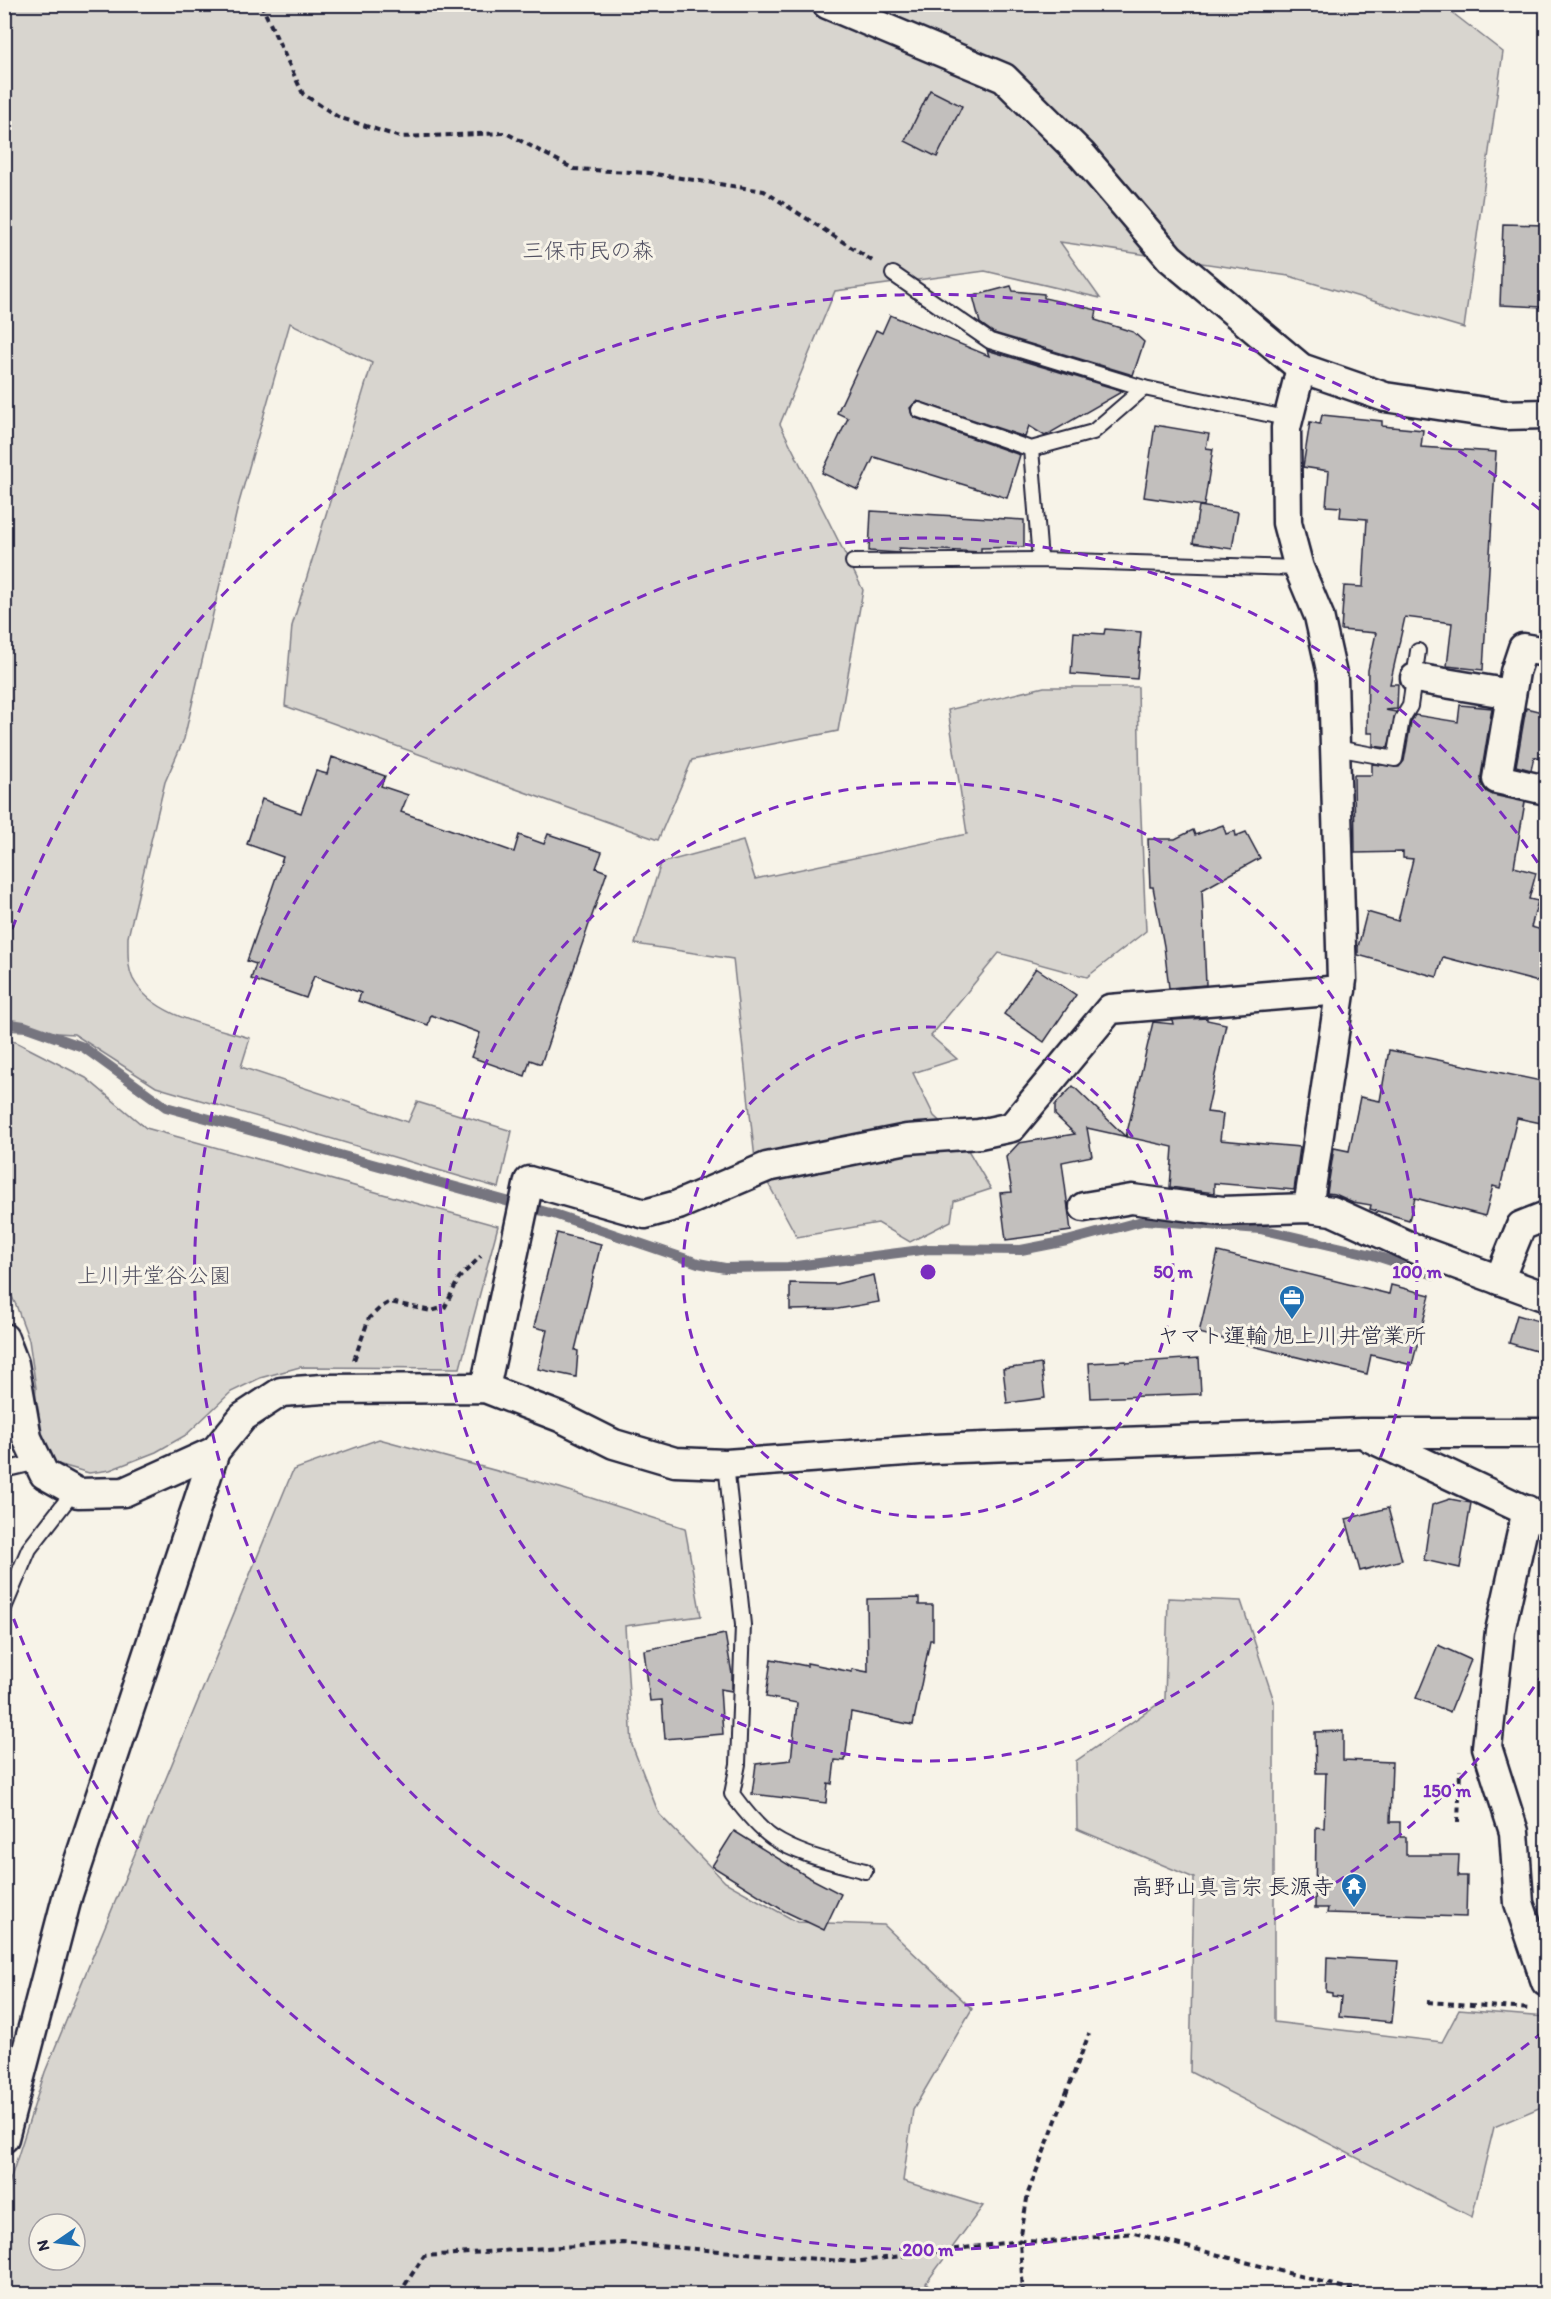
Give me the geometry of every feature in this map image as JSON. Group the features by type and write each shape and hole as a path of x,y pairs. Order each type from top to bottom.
{"street":[{"path":"827,4 1004,78 1082,155 1170,258 1301,368 1385,397 1505,415 1546,414"},
{"path":"1301,368 1286,428 1287,524 1299,568 1319,616 1333,679 1341,990 1308,1208"},
{"path":"1546,652 1523,648 1515,672 1497,780 1546,790"},
{"path":"1416,665 1511,694"},
{"path":"485,1388 529,1181 645,1214 678,1205 767,1167 907,1139 979,1134 1012,1127 1110,1008 1341,990"},
{"path":"1084,1207 1132,1199 1222,1211 1308,1208 1332,1211 1420,1251 1546,1297"},
{"path":"1499,1280 1521,1226 1546,1216"},
{"path":"4,1338 14,1364 27,1438 38,1462 44,1474 78,1493 123,1492 214,1451"},
{"path":"4,2138 68,1894 214,1451 243,1416 281,1392 322,1389 485,1388 560,1417 614,1444 675,1462 726,1464 933,1449 1361,1433 1546,1433"},
{"path":"1361,1433 1537,1515 1500,1630 1487,1747 1514,1832 1519,1902 1546,1982"}],"lane":[{"path":"893,274 990,341 1144,388 1290,419"},
{"path":"919,410 1031,449 1093,432 1144,388"},
{"path":"1031,449 1040,561"},
{"path":"853,562 1040,561 1299,568"},
{"path":"1336,748 1395,759 1402,719 1410,706 1416,665"},
{"path":"4,1470 38,1462"},
{"path":"726,1464 743,1625 738,1764 732,1794 745,1812 772,1838 805,1854 865,1871"},
{"path":"4,1608 28,1549 75,1491"}],"path":[{"path":"261,4 303,94 338,117 400,137 506,133 574,169 649,173 764,191 893,274"},
{"path":"362,1362 353,1362 369,1318 381,1307 390,1302 406,1307 438,1310 449,1302 459,1278 477,1257 491,1253 514,1255"},
{"path":"1458,1803 1458,1824"},
{"path":"1427,2002 1535,2010"},
{"path":"1023,2295 1020,2241 1028,2193 1089,2034"},
{"path":"399,2295 424,2256 622,2243 854,2262 1020,2241 1049,2241 1134,2233 1353,2290"}],"green space":[{"name":"三保市民の森","path":"1441,4 1503,52 1464,328 1289,276 1060,242 1100,298 985,271 835,291 780,424 863,590 838,731 692,760 658,840 285,706 292,626 372,363 290,323 238,506 184,739 165,782 128,937 130,969 133,979 142,992 154,1003 184,1018 250,1038 241,1067 408,1122 417,1102 512,1131 499,1188 156,1087 74,1034 5,1030 4,5"},
{"path":"1044,687 1138,687 1146,931 1087,977 999,953 931,1036 957,1059 913,1073 934,1116 965,1145 991,1189 954,1201 951,1221 910,1242 878,1223 797,1237 755,1159 733,959 635,944 661,863 743,841 755,879 967,834 948,710"},
{"name":"上川井堂谷公園","path":"4,1040 16,1042 86,1078 146,1128 498,1226 460,1368 300,1367 260,1378 231,1392 186,1435 156,1452 110,1470 89,1473 58,1464 46,1457 34,1418 36,1388 29,1340 5,1283"},
{"path":"379,1439 560,1488 685,1528 701,1616 625,1626 632,1745 659,1814 725,1882 797,1922 884,1925 972,2009 913,2110 903,2181 983,2206 926,2283 940,2294 5,2294 5,2196 45,2072 293,1470"},
{"path":"1168,1598 1241,1601 1274,1701 1274,2022 1442,2042 1459,2010 1546,2017 1546,2105 1494,2127 1472,2217 1190,2072 1194,1878 1077,1829 1076,1761 1165,1699"}],"building":[{"path":"930,90 962,106 937,157 905,141"},
{"path":"1503,224 1545,225 1542,307 1500,305"},
{"path":"1011,286 1013,291 1044,294 1044,298 1097,310 1095,320 1133,332 1144,342 1133,375 994,333 980,323 973,296"},
{"path":"890,315 989,356 987,350 1123,391 1045,436 1029,426 1025,437 917,401 910,408 912,415 916,418 1020,455 1007,498 874,457 858,490 822,473 848,418 837,413 876,330 882,333"},
{"path":"1322,415 1382,421 1382,426 1423,430 1421,447 1496,452 1483,670 1447,666 1452,623 1405,617 1390,684 1398,684 1397,709 1385,710 1396,712 1388,748 1373,746 1373,733 1367,733 1368,670 1376,633 1341,630 1344,586 1363,587 1367,519 1340,517 1341,507 1326,506 1329,471 1303,467 1310,422 1320,424"},
{"path":"1155,425 1209,434 1206,448 1213,449 1204,506 1144,497"},
{"path":"1199,506 1238,512 1232,549 1193,543"},
{"path":"871,511 1024,520 1024,547 981,548 981,552 899,548 899,553 869,551"},
{"path":"1105,629 1141,632 1137,679 1071,674 1074,632 1104,634"},
{"path":"1460,705 1492,708 1481,776 1482,785 1487,792 1493,795 1525,802 1514,867 1536,873 1529,899 1538,901 1531,927 1546,931 1546,984 1443,957 1437,977 1358,955 1367,912 1398,921 1413,859 1403,858 1403,852 1355,853 1354,775 1372,775 1372,764 1399,767 1404,761 1411,722 1415,715 1458,722"},
{"path":"1526,708 1546,713 1546,761 1534,757 1531,770 1516,766"},
{"path":"332,757 385,776 381,786 408,795 401,812 514,852 519,835 544,844 548,834 602,852 596,868 607,872 541,1064 530,1060 525,1076 471,1057 480,1033 431,1015 428,1025 358,1001 361,993 314,976 306,998 251,979 256,964 247,961 283,857 247,844 262,799 301,813 316,771 327,774"},
{"path":"1223,825 1226,834 1235,831 1236,836 1246,832 1260,858 1202,890 1206,985 1169,988 1153,887 1150,887 1148,839 1175,839 1193,830 1195,835"},
{"path":"1036,968 1076,995 1044,1042 1004,1014"},
{"path":"1207,1018 1207,1020 1226,1024 1207,1112 1223,1114 1220,1140 1300,1147 1294,1190 1214,1183 1214,1193 1170,1187 1173,1147 1126,1137 1153,1022 1173,1024 1172,1020"},
{"path":"1389,1050 1546,1082 1546,1124 1517,1118 1500,1188 1493,1186 1485,1216 1415,1198 1409,1220 1370,1209 1371,1205 1353,1202 1327,1193 1334,1148 1349,1151 1360,1097 1380,1101"},
{"path":"1073,1086 1125,1137 1087,1128 1092,1156 1062,1162 1071,1231 1006,1240 1000,1193 1012,1192 1006,1157 1019,1143 1075,1134 1055,1115 1055,1105"},
{"path":"557,1233 601,1244 575,1350 578,1351 576,1377 538,1369 547,1330 534,1327"},
{"path":"1218,1252 1389,1294 1391,1285 1430,1295 1412,1365 1371,1355 1367,1374 1199,1333"},
{"path":"874,1275 879,1302 838,1309 790,1310 790,1283 836,1284"},
{"path":"1517,1315 1546,1323 1546,1354 1509,1343"},
{"path":"1199,1358 1201,1394 1091,1398 1089,1363"},
{"path":"1041,1364 1045,1398 1007,1403 1003,1369"},
{"path":"1450,1499 1471,1503 1460,1568 1424,1560 1432,1505"},
{"path":"1388,1508 1402,1560 1360,1571 1346,1519"},
{"path":"919,1598 919,1605 933,1605 933,1640 930,1640 913,1725 851,1712 845,1761 835,1760 832,1784 828,1783 826,1803 752,1794 756,1764 791,1760 797,1703 766,1697 771,1659 807,1666 807,1663 852,1672 852,1669 868,1672 867,1599"},
{"path":"725,1634 732,1674 732,1691 720,1689 723,1734 665,1739 662,1700 650,1701 644,1650"},
{"path":"1438,1645 1471,1660 1450,1712 1416,1698"},
{"path":"1343,1731 1343,1760 1392,1762 1390,1822 1400,1822 1400,1837 1406,1837 1406,1855 1459,1855 1458,1876 1467,1876 1466,1917 1327,1913 1328,1908 1315,1908 1316,1827 1324,1828 1326,1773 1316,1773 1315,1732"},
{"path":"734,1831 808,1877 841,1894 824,1930 784,1911 712,1866"},
{"path":"1327,1957 1398,1961 1392,2022 1339,2017 1341,1997 1332,1996 1332,1993 1326,1992"}],"waterway":[{"path":"4,1023 24,1026 83,1047 166,1107 557,1215 698,1263 725,1268 788,1267 929,1249 1021,1250 1067,1241 1146,1220 1260,1229 1373,1255 1435,1275"}],"place":[{"name":"ヤマト運輸 旭上川井営業所","path":"1292,1321"},
{"name":"高野山真言宗 長源寺","path":"1354,1909"}]}
